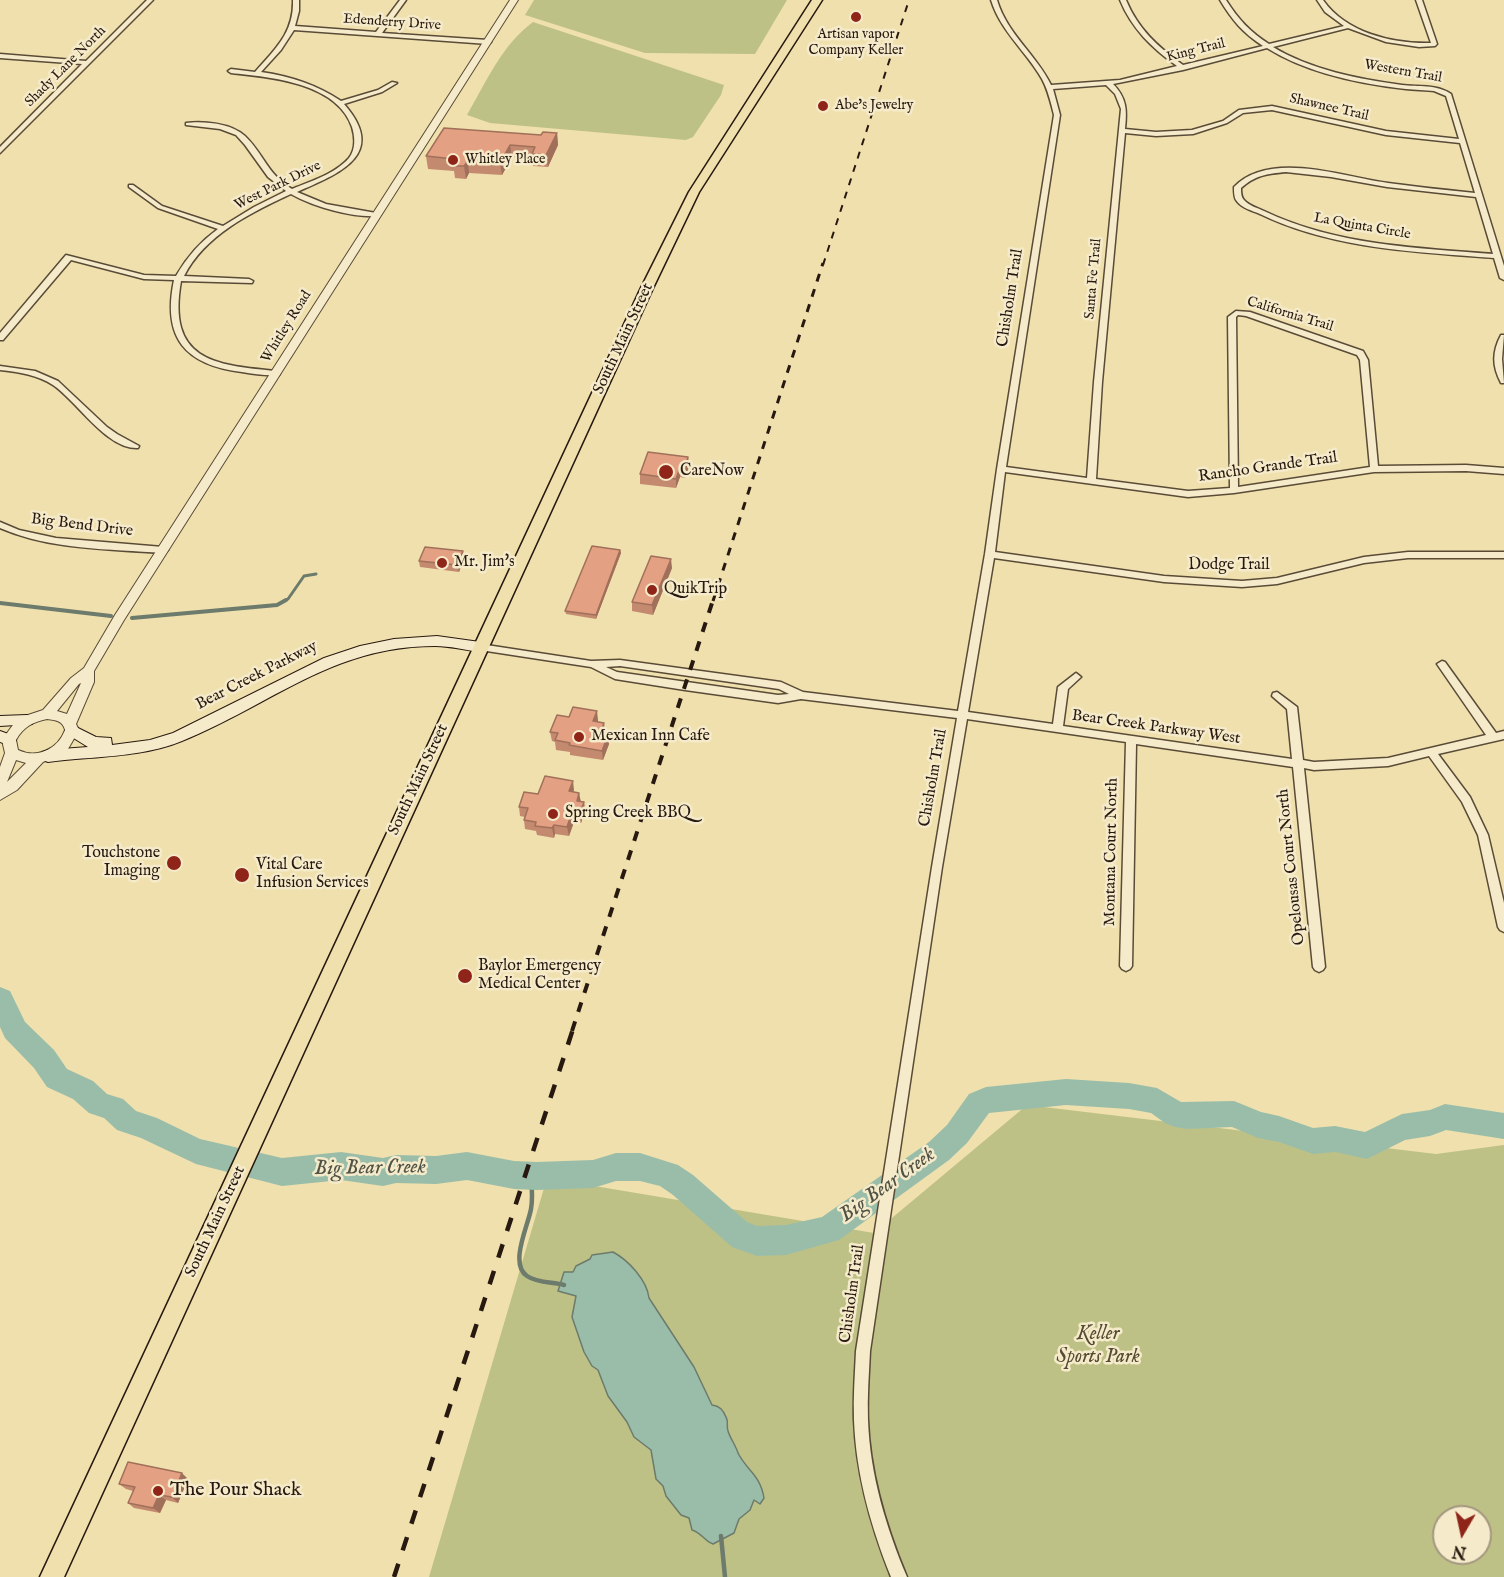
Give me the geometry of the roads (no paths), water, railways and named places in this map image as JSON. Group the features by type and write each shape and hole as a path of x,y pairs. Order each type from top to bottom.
{"main road":[{"name":"South Main Street","path":"52,1577 642,298 694,192 817,0"},
{"name":"Bear Creek Parkway","path":"43,757 177,738 240,707 287,678 351,652 376,646 432,640 480,647"},
{"path":"0,721 27,720"},
{"name":"Bear Creek Parkway","path":"71,726 94,742 126,741 175,730 192,729"}],"street":[{"name":"Shady Lane North","path":"0,151 150,0"},
{"path":"256,73 294,28 297,16 296,0"},
{"path":"378,34 403,0"},
{"name":"Whitley Road","path":"47,714 75,681 88,671 162,550 514,0"},
{"name":"Chisholm Trail","path":"899,1577 874,1507 863,1445 861,1406 863,1351 937,867 990,554 1001,469 1056,123 1053,96 1044,77 1005,30 994,0"},
{"path":"1123,0 1127,12 1142,34 1183,68"},
{"name":"Western Trail","path":"1223,0 1227,11 1239,25 1268,46 1288,56 1350,76 1402,87 1445,92 1449,95 1504,278"},
{"path":"1320,0 1325,11 1347,27 1385,39 1432,45 1434,44 1419,0"},
{"name":"King Trail","path":"1049,87 1109,84 1347,27"},
{"name":"Edenderry Drive","path":"294,28 488,42"},
{"path":"0,56 87,63"},
{"name":"West Park Drive","path":"231,71 256,73 295,81 319,90 340,103 354,120 359,144 350,160 336,171 251,209 222,228 206,241 179,280 174,297 174,309 179,335 185,347 217,366 276,373"},
{"path":"340,103 380,91 394,83"},
{"name":"Santa Fe Trail","path":"1091,482 1098,382 1124,109 1118,93 1109,84"},
{"name":"Shawnee Trail","path":"1122,131 1156,134 1193,132 1225,122 1241,111 1272,108 1386,133 1463,141"},
{"path":"188,124 216,127 237,133 243,138 263,169 278,183 292,191 321,205 341,211 376,215"},
{"name":"La Quinta Circle","path":"1479,195 1426,190 1302,170 1264,173 1250,177 1237,187 1239,199 1244,204 1274,218 1314,231 1374,244 1496,256"},
{"path":"131,186 160,207 222,228"},
{"path":"0,338 69,257 144,277 249,281"},
{"name":"California Trail","path":"1234,490 1231,358 1232,317 1236,313 1247,314 1360,353 1364,360 1374,469"},
{"path":"1504,337 1496,353 1504,381"},
{"path":"0,368 22,371 61,386 114,438 135,446"},
{"name":"Rancho Grande Trail","path":"1001,469 1188,494 1234,490 1374,469 1466,468 1504,471"},
{"name":"Big Bend Drive","path":"0,525 28,536 162,550"},
{"name":"Dodge Trail","path":"990,554 1164,579 1232,584 1277,580 1364,560 1408,555 1504,555"},
{"name":"Bear Creek Parkway West","path":"480,647 591,664 615,675 685,686 778,699 801,695 963,715 1299,764 1338,766 1388,762 1504,735"},
{"path":"1442,664 1492,736"},
{"name":"Whitley Road","path":"71,726 87,682 88,671"},
{"path":"1058,729 1063,687 1076,677"},
{"name":"Opelousas Court North","path":"1277,696 1292,707 1319,967"},
{"path":"47,714 65,718 71,726 65,745 43,757 12,786 0,793 7,743 18,726 27,720 47,714"},
{"name":"Montana Court North","path":"1126,966 1131,739"},
{"path":"7,743 19,757 43,757"},
{"path":"1432,753 1466,800 1484,835 1504,927"}],"waterway":[{"path":"286,600 304,576 316,574"},
{"path":"132,618 277,605 286,600"},
{"path":"0,603 111,616"},
{"name":"Big Bear Creek","path":"0,999 15,1030 44,1059 57,1078 83,1090 99,1104 113,1108 127,1121 147,1127 196,1151 282,1172 341,1166 383,1172 396,1169 436,1170 467,1166 514,1175 537,1176 593,1174 616,1167 640,1167 668,1175 683,1185 736,1232 743,1237 757,1241 786,1240 828,1230 939,1151 957,1134 979,1103 986,1100 1066,1092 1129,1096 1157,1101 1175,1114 1187,1116 1234,1114 1258,1125 1279,1129 1313,1141 1335,1139 1367,1146 1402,1127 1430,1123 1445,1117 1504,1126"},
{"path":"531,1176 532,1205 521,1244 522,1270 535,1280 564,1285"},
{"path":"721,1536 725,1577"}],"railway":[{"path":"823,265 909,0"},
{"path":"713,601 823,263"},
{"path":"572,1031 713,600"},
{"path":"394,1577 573,1029"}],"place":[{"name":"Artisan vapor Company Keller","path":"856,17"},
{"name":"Abe's Jewelry","path":"823,106"},
{"name":"Whitley Place","path":"453,160"},
{"name":"CareNow","path":"666,472"},
{"name":"Mr. Jim's","path":"442,563"},
{"name":"QuikTrip","path":"652,590"},
{"name":"Mexican Inn Cafe","path":"579,737"},
{"name":"Spring Creek BBQ","path":"553,814"},
{"name":"Touchstone Imaging","path":"174,863"},
{"name":"Vital Care Infusion Services","path":"242,875"},
{"name":"Baylor Emergency Medical Center","path":"465,976"},
{"name":"The Pour Shack","path":"158,1491"}],"park label":[{"name":"Keller Sports Park","path":"1098,1346"}]}
